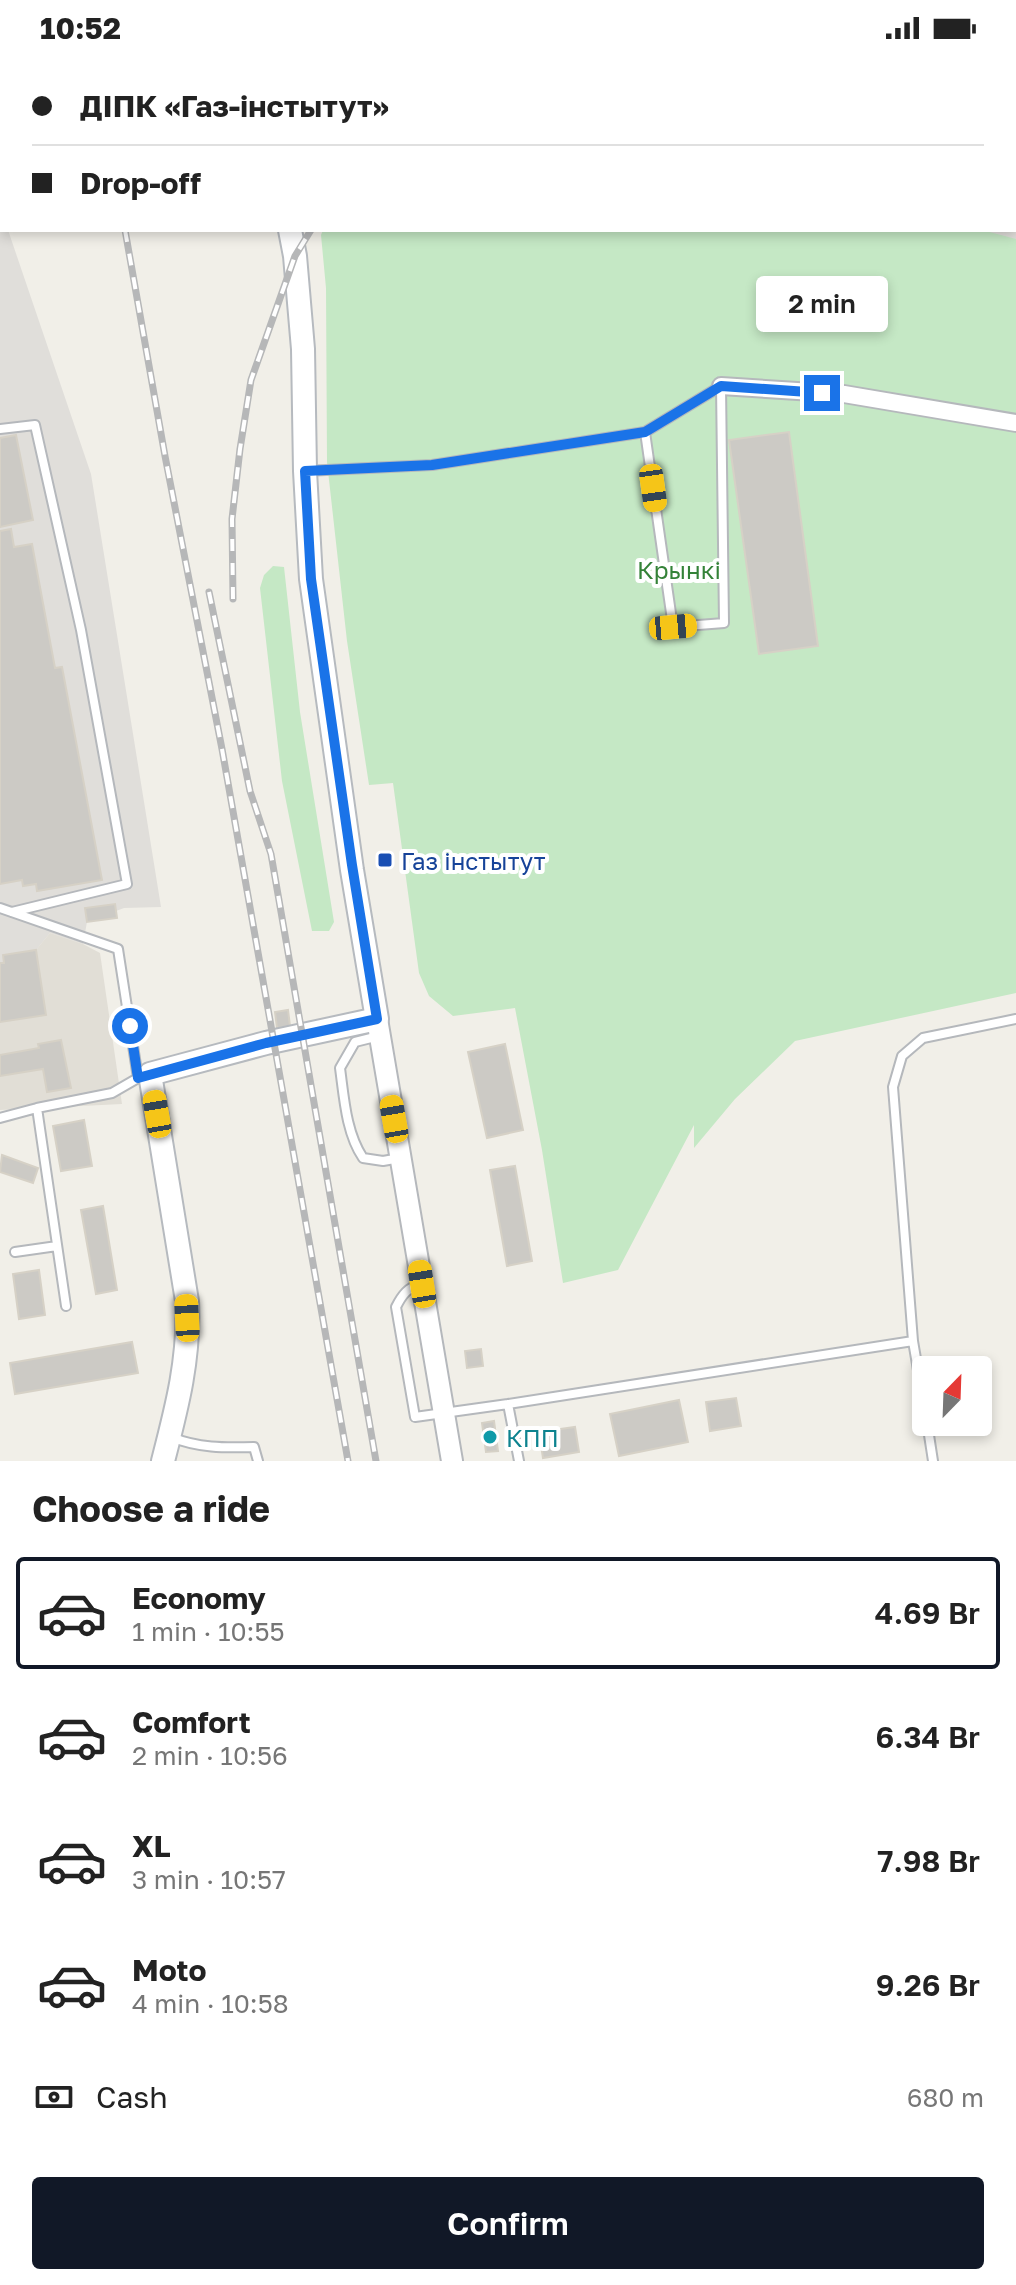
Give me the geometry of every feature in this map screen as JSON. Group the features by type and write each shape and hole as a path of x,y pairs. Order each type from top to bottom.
{"main road":[{"path":"163,1461 181,1385 188,1335 187,1312 144,1076 266,1043 378,1027 311,579 303,349 290,232"}],"street":[{"path":"721,386 844,394 1016,423"},
{"path":"378,1027 452,1461"}],"lane":[{"path":"305,471 432,465 645,432 721,386"},
{"path":"645,432 673,627 724,623 721,386"},
{"path":"0,429 35,425 81,630 127,884 12,912"},
{"path":"0,908 118,949 144,1076 112,1093 0,1118"},
{"path":"915,1356 893,1087 902,1056 923,1038 1016,1019"},
{"path":"378,1027 355,1042 340,1068 346,1106 356,1148 363,1158 383,1161 401,1157"},
{"path":"37,1108 66,1306"},
{"path":"15,1252 57,1246"},
{"path":"422,1284 412,1286 396,1307 415,1417 913,1341"},
{"path":"508,1404 519,1461"},
{"path":"929,1436 933,1461"},
{"path":"169,1437 207,1448 254,1447 258,1461"}],"shaded area":[{"path":"0,232 9,232 91,474 161,907 124,908 87,922 83,944 50,933 36,950 0,964"},
{"path":"978,232 1016,232 1016,242"},
{"path":"50,933 100,953 122,1104 0,1110 0,964 36,950"}],"green space":[{"name":"Крынкі","path":"322,232 990,232 1016,239 1016,993 795,1041 735,1099 694,1148 694,1125 618,1270 563,1283 515,1008 453,1016 429,996 419,973 393,783 369,785 347,641 327,462 326,288"},
{"path":"273,566 284,567 300,712 334,922 329,931 312,931 282,781 260,588 264,575"}],"building":[{"path":"789,432 818,646 759,654 729,440"},
{"path":"16,435 33,520 0,527 0,438"},
{"path":"11,529 14,547 32,544 55,668 62,667 102,880 37,891 36,884 23,886 22,880 0,884 0,531"},
{"path":"115,904 117,918 87,922 85,908"},
{"path":"36,950 46,1015 0,1022 0,963 4,963 3,955"},
{"path":"288,1010 290,1026 277,1028 275,1012"},
{"path":"61,1040 71,1088 47,1092 43,1069 0,1076 0,1055 39,1048 38,1044"},
{"path":"505,1044 523,1130 487,1138 468,1052"},
{"path":"84,1120 92,1166 61,1171 53,1126"},
{"path":"2,1155 38,1168 33,1183 0,1172"},
{"path":"515,1166 532,1261 507,1266 490,1170"},
{"path":"103,1206 117,1290 96,1294 81,1210"},
{"path":"39,1270 45,1315 19,1319 13,1274"},
{"path":"132,1342 138,1373 15,1394 10,1363"},
{"path":"481,1349 483,1366 467,1368 465,1351"},
{"path":"736,1398 741,1426 710,1431 706,1402"},
{"path":"679,1400 688,1442 619,1456 610,1414"},
{"name":"КПП","path":"494,1421 498,1451 486,1452 482,1423"},
{"path":"575,1427 579,1452 543,1458 539,1432"}],"railway":[{"path":"125,232 222,749 348,1461"},
{"path":"233,599 232,519 251,380 295,256 310,232"},
{"path":"209,592 250,791 271,854 376,1461"}],"place":[{"name":"Газ інстытут","path":"385,860"},
{"name":"КПП","path":"490,1437"}],"route":[{"path":"130,1026 138,1078 266,1043 377,1019 311,579 305,471 432,465 645,432 721,386 822,393"}]}
